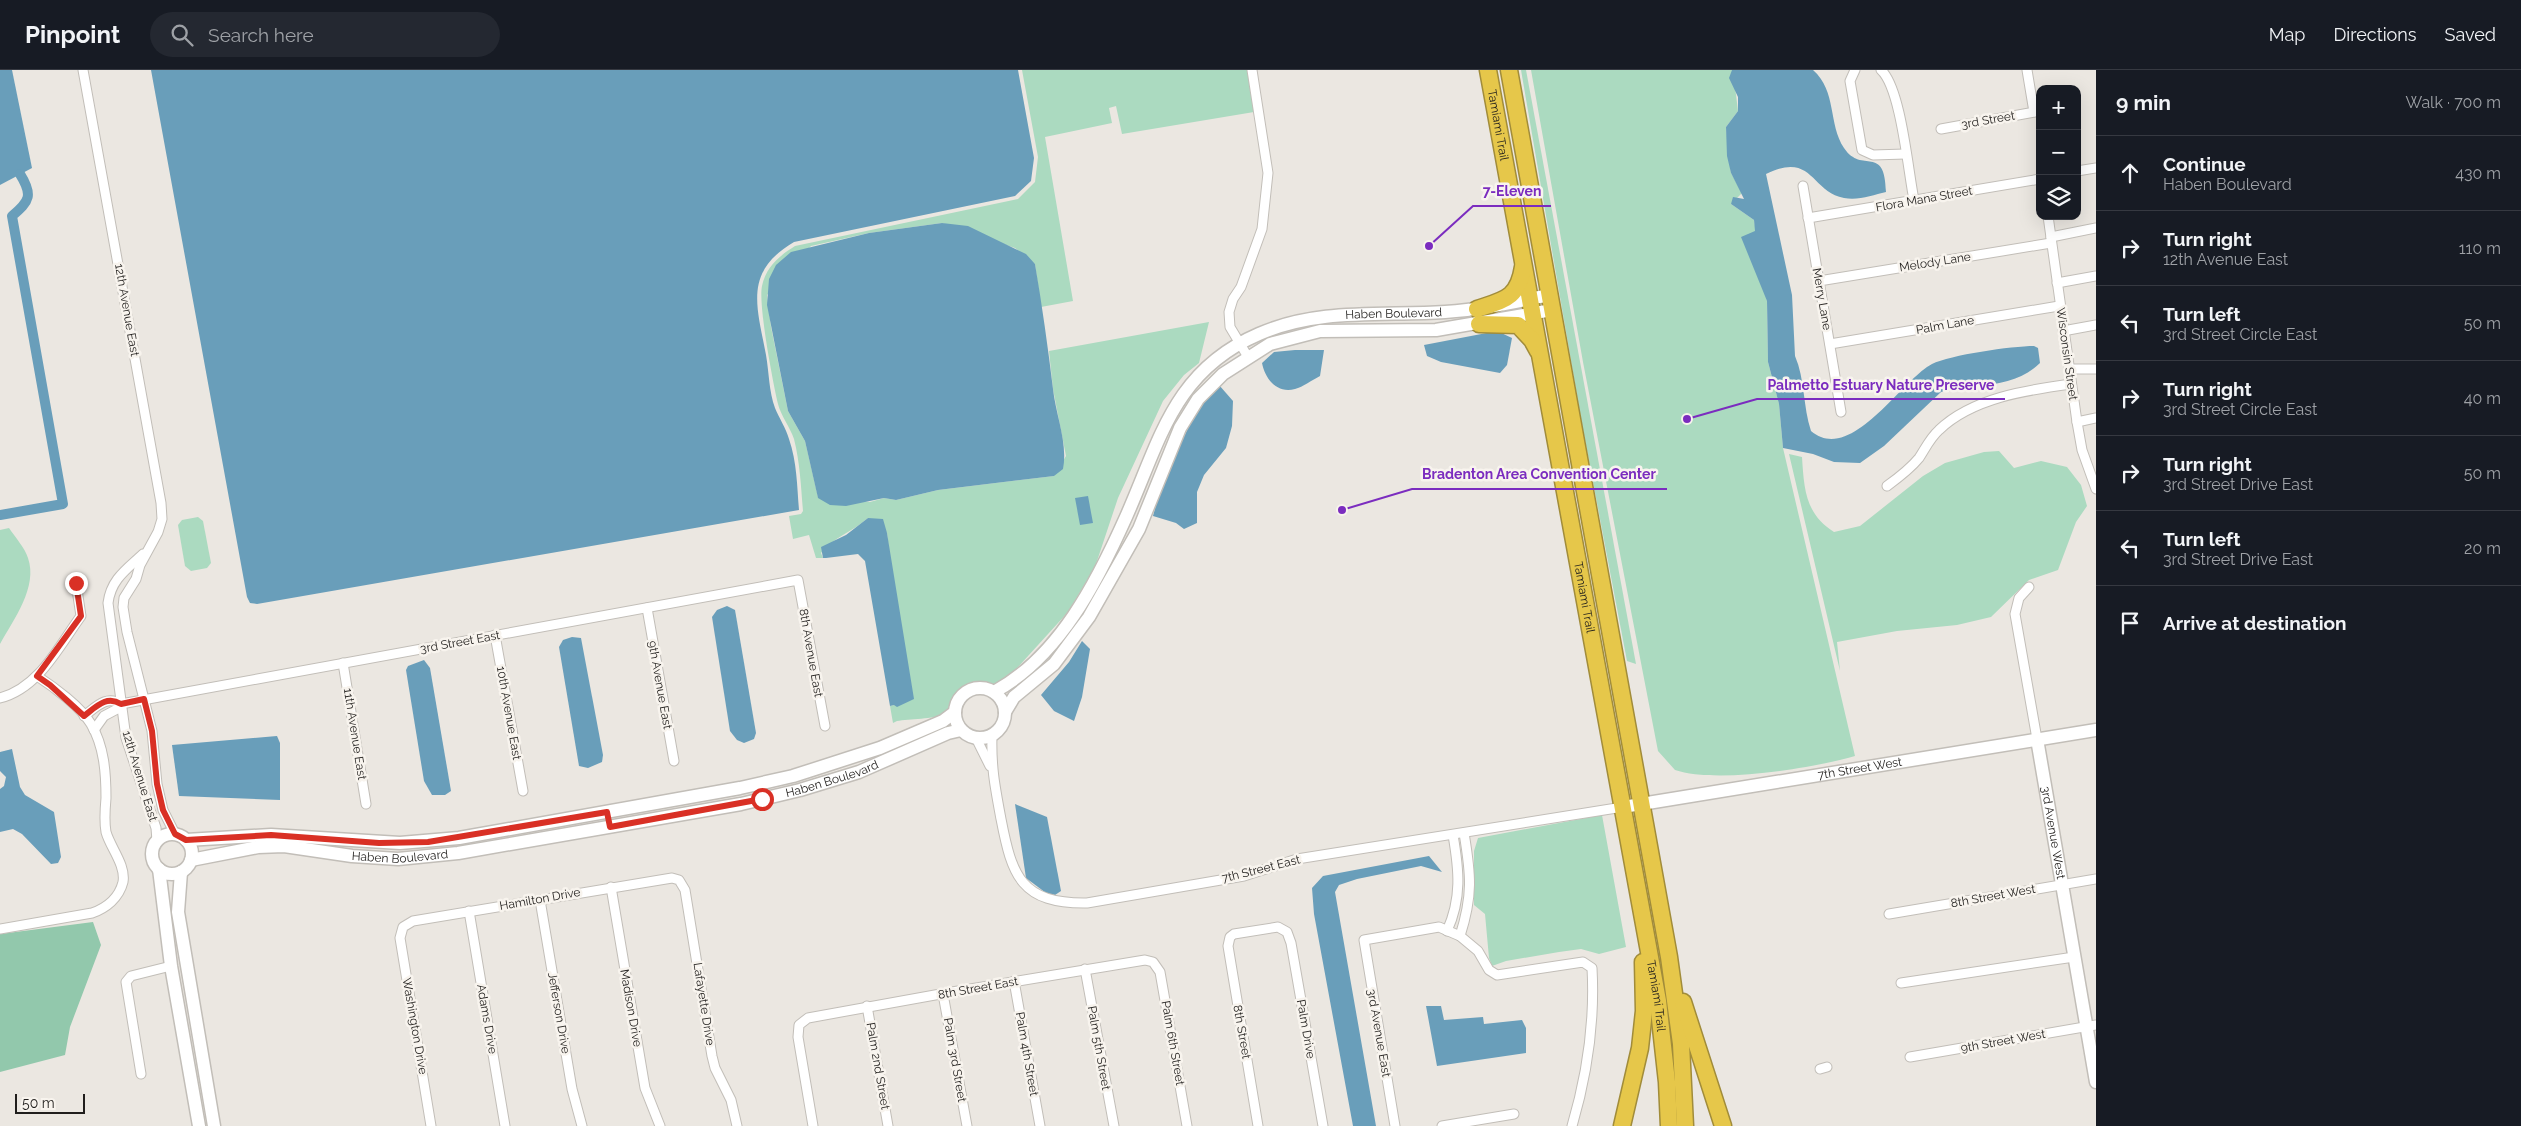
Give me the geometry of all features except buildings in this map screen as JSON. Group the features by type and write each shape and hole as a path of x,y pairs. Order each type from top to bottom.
{"highway":[{"name":"Tamiami Trail","path":"1488,70 1643,920 1662,1034 1669,1126"},
{"name":"Tamiami Trail","path":"1509,70 1669,957 1680,1044 1685,1126"},
{"path":"1478,317 1509,298 1516,291 1524,260"},
{"path":"1478,317 1518,325 1532,340 1542,359"},
{"path":"1622,1126 1640,1048 1644,1011 1643,920"},
{"path":"1669,957 1723,1126"}],"street":[{"name":"12th Avenue East","path":"84,70 161,503 162,519 158,532 140,565 136,579 124,598 123,607 152,731 157,784 163,810 180,837"},
{"path":"1248,357 1242,343 1230,327 1229,312 1233,299 1241,287 1262,229 1268,173 1252,70"},
{"path":"1855,70 1851,75 1850,81 1862,150 1872,155 1905,154"},
{"path":"1881,70 1893,89 1914,200"},
{"path":"2027,70 2036,108"},
{"name":"3rd Street","path":"1941,129 2036,112"},
{"path":"2081,170 2096,168"},
{"name":"Flora Mana Street","path":"1808,218 2036,180"},
{"name":"Merry Lane","path":"1803,186 1842,412"},
{"name":"Wisconsin Street","path":"2048,220 2068,369 2077,422 2082,450 2092,466 2096,489"},
{"name":"Melody Lane","path":"1819,281 2051,240 2096,228"},
{"path":"2057,283 2096,276"},
{"name":"Haben Boulevard","path":"1006,712 1014,697 1054,664 1075,638 1104,594 1139,529 1170,446 1186,417 1214,382 1248,357 1270,344 1320,331 1412,332 1550,303"},
{"name":"Palm Lane","path":"1830,344 2060,306"},
{"name":"Haben Boulevard","path":"994,692 1015,681 1036,661 1065,626 1097,576 1126,517 1160,432 1180,398 1210,364 1242,343 1276,327 1316,317 1423,314 1478,317"},
{"path":"2063,331 2096,325"},
{"path":"2068,369 2096,369"},
{"path":"1887,486 1918,459 1937,431 1972,407 2011,396 2071,384"},
{"path":"2077,422 2096,418"},
{"path":"1126,517 1139,529"},
{"name":"12th Avenue East","path":"149,548 125,568 109,594 108,612 126,738 156,828 157,841"},
{"name":"3rd Street East","path":"84,716 102,702 114,700 121,704 798,580"},
{"name":"8th Avenue East","path":"798,580 825,726"},
{"path":"0,698 20,690 37,676 81,616 76,583"},
{"name":"3rd Avenue West","path":"2029,587 2018,598 2015,614 2074,957 2091,1026 2096,1082"},
{"name":"9th Avenue East","path":"647,608 674,761"},
{"name":"10th Avenue East","path":"495,636 523,791"},
{"name":"11th Avenue East","path":"343,663 366,804"},
{"path":"0,929 92,913 102,909 118,893 123,880 116,854 106,832 103,753 94,730 84,716 50,685 37,676"},
{"path":"980,688 994,692 1004,704 1006,712 1002,725 992,735 976,738 961,730 955,712 960,698 965,692 980,688"},
{"path":"94,730 104,716 119,708 121,704"},
{"name":"Haben Boulevard","path":"180,837 271,835 379,843 428,842 607,812 793,776 880,748 943,721 955,712"},
{"name":"Haben Boulevard","path":"191,860 238,849 267,846 284,846 352,856 398,859 434,856 610,827 741,804 819,785 902,755 948,733 961,730"},
{"name":"7th Street West","path":"1623,807 2096,730"},
{"name":"7th Street East","path":"992,735 991,768 1008,856 1017,876 1031,890 1044,898 1067,903 1087,903 1244,876 1297,859 1623,807"},
{"name":"7th Street East","path":"976,738 991,768"},
{"path":"607,812 610,827"},
{"path":"1460,936 1468,910 1471,872 1464,833"},
{"path":"1453,835 1459,873 1456,906 1447,930 1460,936 1478,951 1489,970 1497,975 1583,962 1592,968 1594,1006 1580,1098 1572,1126"},
{"path":"181,872 167,874 159,869 153,860 152,854 157,841 162,837 180,837 192,851 191,860 181,872 178,912 214,1126"},
{"path":"159,869 171,966 198,1126"},
{"path":"1459,873 1471,872"},
{"name":"Hamilton Drive","path":"403,927 413,921 662,878 679,880"},
{"name":"8th Street West","path":"1889,914 2096,879"},
{"name":"Lafayette Drive","path":"679,880 685,890 712,1056 715,1068 731,1100 737,1126"},
{"name":"Madison Drive","path":"611,887 645,1088 660,1126"},
{"name":"Jefferson Drive","path":"540,900 572,1089 582,1126"},
{"path":"1456,906 1468,910"},
{"name":"Adams Drive","path":"469,911 505,1126"},
{"name":"Washington Drive","path":"403,927 400,938 431,1126"},
{"name":"8th Street","path":"1258,1126 1229,962 1228,946 1230,937 1234,934 1278,927 1287,932"},
{"name":"3rd Avenue East","path":"1395,1126 1364,940 1438,927 1447,930"},
{"name":"Palm Drive","path":"1287,932 1324,1126"},
{"path":"1901,983 2074,957"},
{"name":"8th Street East","path":"813,1126 798,1037 799,1024 803,1021 814,1016 867,1006 1085,969 1135,961 1153,962"},
{"name":"Palm 6th Street","path":"1153,962 1160,972 1164,991 1187,1126"},
{"path":"141,1074 126,982 130,976 171,966"},
{"name":"Palm 5th Street","path":"1085,969 1114,1126"},
{"name":"Palm 4th Street","path":"1014,981 1040,1126"},
{"name":"Palm 3rd Street","path":"943,994 967,1126"},
{"name":"Palm 2nd Street","path":"867,1006 888,1126"},
{"name":"9th Street West","path":"1910,1057 2091,1026"},
{"path":"191,1086 206,1083"},
{"path":"1442,1126 1514,1114"}],"green space":[{"path":"1022,70 1247,70 1254,112 1122,134 1116,106 1109,108 1112,123 1045,137 1073,301 1041,307 1035,264 1015,248 942,223 869,233 811,246 767,295 771,327 788,411 805,441 818,497 870,502 884,498 896,500 938,490 1054,476 1066,456 1053,389 1049,351 1209,322 1199,363 1184,375 1163,401 1118,498 1095,567 1068,612 1008,678 994,686 977,683 966,686 957,693 949,709 940,716 893,723 890,706 894,705 893,584 887,533 868,518 826,547 821,553 823,558 816,558 809,535 793,539 789,516 801,514 803,511 799,466 794,439 779,408 776,394 764,326 762,286 767,273 774,263 795,246 1018,199 1035,182 1038,157"},
{"path":"1521,70 1526,70 1636,664 1627,661 1581,419"},
{"path":"1531,70 1733,70 1738,111 1726,127 1731,173 1742,193 1731,204 1754,220 1767,301 1768,362 1779,404 1783,448 1855,756 1837,761 1765,773 1715,775 1693,774 1675,770 1658,751 1583,362"},
{"path":"1999,451 2014,468 2041,461 2067,467 2081,485 2087,506 2076,522 2058,570 2029,580 1991,617 1957,625 1897,631 1837,642 1840,671 1789,454 1802,457 1805,490 1812,509 1824,525 1834,532 1860,526 1923,476 1945,463 1984,452"},
{"path":"198,517 203,521 211,563 207,568 191,571 185,566 178,525 182,520"},
{"path":"9,528 27,554 30,580 18,613 0,644 0,530"},
{"path":"1602,815 1626,947 1599,954 1581,949 1559,952 1506,961 1492,966 1489,958 1485,914 1474,905 1474,851 1478,838"},
{"path":"93,922 101,945 70,1027 65,1055 0,1072 0,934"}],"water":[{"path":"0,70 12,70 32,168 0,185"},
{"path":"151,70 1018,70 1034,158 1031,181 1015,196 794,242 778,253 767,265 760,278 757,306 773,402 788,435 794,456 799,510 257,604 250,603 247,597"},
{"path":"1732,70 1813,70 1821,78 1826,88 1839,139 1844,148 1851,156 1877,164 1882,168 1885,177 1886,192 1849,199 1833,194 1810,175 1793,167 1781,168 1766,174 1792,295 1795,356 1801,374 1811,431 1826,439 1842,437 1859,429 1920,373 1932,364 1952,357 2034,346 2038,348 2040,363 2033,369 2011,380 1978,387 1964,385 1941,392 1884,446 1860,463 1834,462 1813,454 1783,448 1779,404 1768,362 1767,301 1741,237 1755,231 1754,220 1731,204 1733,197 1744,199 1731,173 1727,156 1726,127 1738,111 1738,97 1729,78"},
{"path":"942,223 968,226 1026,254 1035,264 1054,399 1063,439 1063,469 1054,476 938,490 896,500 884,498 846,506 830,505 818,498 805,441 788,411 767,305 769,279 776,265 791,252 869,233"},
{"path":"1497,331 1512,338 1507,365 1500,373 1441,362 1427,356 1424,345"},
{"path":"1324,350 1320,376 1298,388 1288,390 1277,387 1272,384 1262,363 1274,352"},
{"path":"1219,385 1233,401 1232,426 1226,448 1204,475 1197,492 1197,523 1184,529 1176,523 1153,516 1163,479 1197,410"},
{"path":"1088,496 1093,523 1080,525 1075,498"},
{"path":"868,518 883,519 887,533 914,699 897,707 894,705 890,706 865,561 858,554 823,558 821,547 846,535"},
{"path":"727,606 735,610 756,733 754,739 744,743 737,740 730,731 712,617 717,610"},
{"path":"572,637 581,638 603,755 602,762 588,768 579,766 559,647 563,640"},
{"path":"1082,641 1090,649 1082,697 1074,721 1054,711 1041,695 1069,662"},
{"path":"424,660 430,668 451,791 445,795 432,795 424,781 406,670 408,666"},
{"path":"277,736 280,743 280,800 179,796 172,745"},
{"path":"12,749 20,787 25,795 54,812 61,857 58,863 51,864 22,834 13,829 0,832 0,789 4,786 6,777 0,771 0,752"},
{"path":"1015,804 1047,817 1061,891 1055,895 1046,893 1026,878"},
{"path":"1429,856 1442,872 1421,866 1357,879 1339,885 1335,892 1376,1126 1353,1126 1314,914 1312,888 1323,876"},
{"path":"1426,1006 1441,1006 1444,1020 1483,1017 1484,1024 1522,1020 1526,1028 1526,1053 1437,1066"}],"waterway":[{"path":"0,515 63,504 12,216 23,206 28,197 27,187 20,174"}],"place":[{"name":"7-Eleven","path":"1429,246"},
{"name":"Palmetto Estuary Nature Preserve","path":"1687,419"},
{"name":"Bradenton Area Convention Center","path":"1342,510"}],"route":[{"path":"76,583 81,616 37,676 72,703 84,716 102,702 114,700 121,704 144,699 152,731 157,784 163,810 175,834 186,840 271,835 379,843 428,842 607,812 610,827 762,799"}]}
